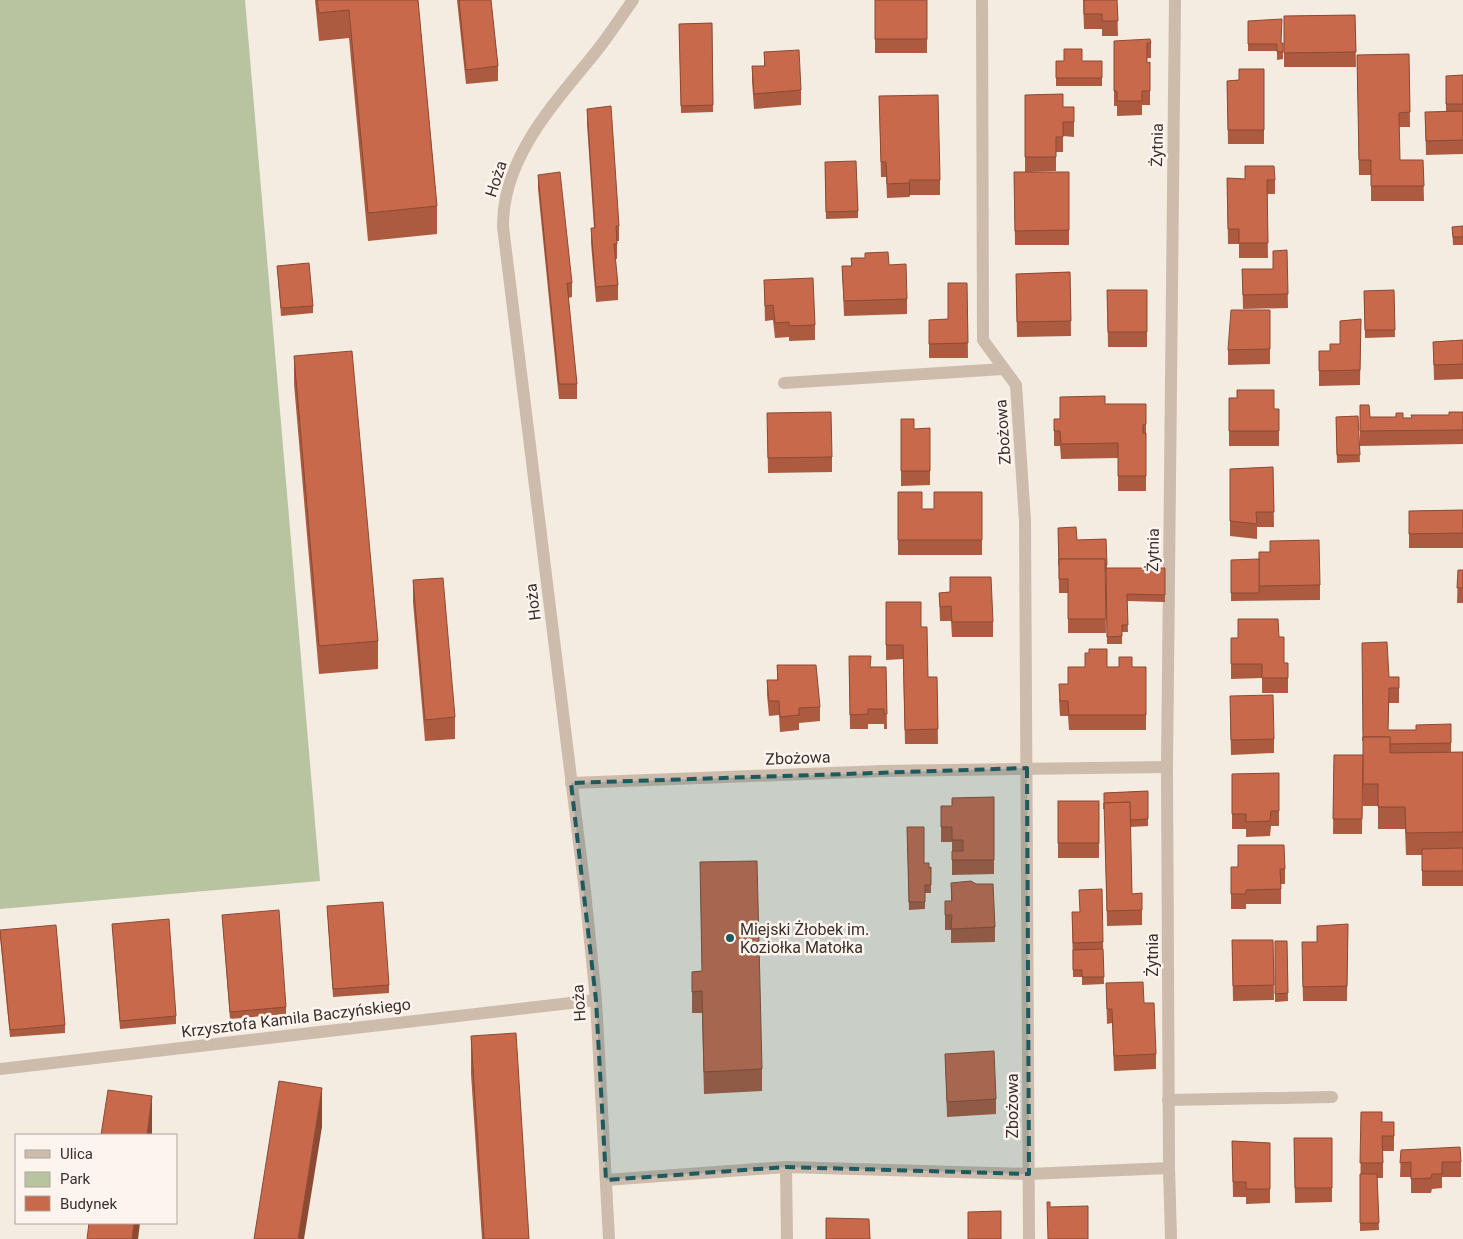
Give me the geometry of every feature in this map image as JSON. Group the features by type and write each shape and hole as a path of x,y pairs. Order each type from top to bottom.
{"street":[{"name":"Hoża","path":"610,1239 596,1000 503,227 503,209 510,178 534,132 633,0"},
{"name":"Zbożowa","path":"982,0 983,340 1016,385 1025,521 1029,1239"},
{"name":"Żytnia","path":"1171,1239 1168,1100 1167,767 1175,0"},
{"path":"784,383 1003,369"},
{"name":"Zbożowa","path":"571,783 1027,768 1167,767"},
{"name":"Krzysztofa Kamila Baczyńskiego","path":"0,1069 596,1000"},
{"path":"1168,1100 1332,1097"},
{"path":"786,1167 788,1239"},
{"path":"606,1180 786,1167 1029,1174 1169,1168"}],"highlighted area":[{"path":"1027,768 1029,1174 786,1167 606,1180 596,1000 571,783"}],"green space":[{"path":"0,0 245,0 320,881 0,909"}],"building":[{"path":"317,0 418,0 437,206 368,213 349,10 319,13"},
{"path":"459,0 491,0 498,66 466,70"},
{"path":"875,0 927,0 927,39 875,39"},
{"path":"1084,0 1117,0 1118,21 1102,21 1102,14 1084,14"},
{"path":"1355,15 1356,52 1284,53 1284,16"},
{"path":"1282,19 1281,43 1283,43 1283,52 1277,52 1277,44 1248,44 1248,21"},
{"path":"712,23 713,105 681,106 679,24"},
{"path":"1150,39 1151,43 1147,43 1147,63 1150,62 1150,91 1142,91 1142,101 1117,101 1117,91 1114,91 1114,41"},
{"path":"1064,49 1082,49 1082,61 1102,61 1102,78 1056,78 1056,61 1064,61"},
{"path":"799,50 801,90 754,94 752,66 765,66 764,52"},
{"path":"1409,54 1410,112 1399,113 1400,160 1423,160 1424,186 1371,186 1371,160 1359,160 1357,55"},
{"path":"1239,69 1264,69 1264,130 1228,130 1227,81 1239,80"},
{"path":"1463,75 1463,104 1446,104 1446,76"},
{"path":"1063,94 1063,107 1074,107 1074,122 1063,122 1063,137 1056,137 1056,157 1025,157 1025,95"},
{"path":"938,95 940,180 910,180 909,183 887,184 886,162 881,162 879,96"},
{"path":"611,106 619,226 616,226 617,244 614,244 618,285 596,287 591,228 595,228 587,109"},
{"path":"1463,111 1463,140 1426,141 1425,112"},
{"path":"856,161 858,211 826,212 825,162"},
{"path":"1245,166 1274,166 1275,180 1267,180 1268,243 1239,243 1239,229 1228,229 1227,178 1245,179"},
{"path":"560,172 572,283 567,283 577,384 559,384 538,175"},
{"path":"1014,172 1069,172 1069,230 1015,231"},
{"path":"1463,226 1463,237 1453,237 1452,227"},
{"path":"1287,250 1288,294 1243,295 1242,269 1273,269 1273,251"},
{"path":"888,252 889,265 906,264 907,299 844,301 842,266 852,266 851,258 865,258 865,253"},
{"path":"309,263 313,306 281,308 277,266"},
{"path":"1070,272 1071,321 1017,322 1016,274"},
{"path":"813,278 815,325 789,326 789,322 775,323 773,305 765,306 764,280"},
{"path":"948,283 967,283 968,343 929,344 929,320 948,319"},
{"path":"1107,290 1147,290 1147,332 1108,332"},
{"path":"1394,290 1395,330 1365,330 1364,291"},
{"path":"1231,310 1270,310 1270,349 1228,350"},
{"path":"1361,319 1360,370 1319,371 1319,351 1330,351 1330,344 1340,344 1340,321"},
{"path":"1463,340 1463,364 1434,365 1433,342"},
{"path":"352,351 378,641 319,646 294,356"},
{"path":"1237,390 1274,390 1274,409 1279,409 1279,431 1229,431 1229,398 1237,398"},
{"path":"1105,396 1105,404 1146,404 1146,424 1143,425 1143,433 1146,433 1146,476 1118,476 1118,443 1061,444 1060,431 1054,431 1054,419 1060,419 1060,397"},
{"path":"1360,405 1369,405 1370,417 1396,417 1396,413 1403,413 1403,418 1412,418 1411,415 1449,415 1449,412 1463,412 1463,430 1360,431"},
{"path":"831,412 832,457 768,458 767,413"},
{"path":"1358,416 1360,455 1337,455 1336,417"},
{"path":"901,419 914,419 914,429 930,428 930,471 901,471"},
{"path":"1273,467 1274,512 1256,512 1257,524 1230,521 1230,469"},
{"path":"898,492 922,492 922,509 934,509 934,492 982,492 982,540 898,540"},
{"path":"1463,510 1463,533 1409,534 1409,511"},
{"path":"1076,527 1077,540 1106,539 1107,565 1105,565 1105,559 1059,559 1059,565 1058,528"},
{"path":"1319,540 1320,585 1259,586 1259,552 1270,552 1270,541"},
{"path":"1059,559 1105,559 1106,619 1068,619 1068,579 1059,579"},
{"path":"1259,559 1259,593 1231,593 1231,560"},
{"path":"1106,568 1165,568 1165,595 1127,594 1128,625 1122,625 1122,636 1107,637"},
{"path":"1458,570 1463,570 1463,588 1457,588"},
{"path":"950,577 991,577 993,622 952,622 951,606 940,607 939,593 950,592"},
{"path":"443,578 455,717 425,720 413,580"},
{"path":"886,602 921,602 921,627 927,627 928,677 937,677 938,729 905,730 903,645 886,645"},
{"path":"1238,619 1278,619 1279,637 1284,637 1284,663 1288,663 1288,678 1262,678 1262,664 1231,664 1231,638 1238,638"},
{"path":"1387,642 1389,677 1399,677 1399,688 1389,688 1388,730 1416,730 1416,725 1451,724 1451,743 1390,744 1390,737 1363,737 1363,741 1362,643"},
{"path":"1089,649 1107,649 1107,667 1119,667 1119,657 1132,657 1132,667 1146,667 1146,715 1069,715 1068,701 1060,701 1059,684 1068,684 1068,667 1085,667 1085,653 1089,653"},
{"path":"849,656 871,656 870,667 886,667 887,714 884,714 884,709 868,709 868,714 850,715"},
{"path":"777,665 816,665 820,707 799,708 799,715 780,717 779,701 769,701 767,680 778,680"},
{"path":"1273,695 1274,739 1231,740 1230,696"},
{"path":"1363,737 1390,737 1390,753 1463,752 1463,832 1406,833 1405,807 1378,807 1378,784 1363,784"},
{"path":"1334,755 1363,755 1362,819 1333,819"},
{"path":"1279,773 1279,811 1271,811 1270,821 1246,822 1246,814 1232,814 1232,774"},
{"path":"1148,791 1148,819 1130,820 1130,802 1104,803 1104,793"},
{"path":"994,797 994,860 952,860 952,851 963,851 963,840 952,840 952,827 941,827 941,806 952,806 952,798"},
{"path":"1058,801 1099,801 1099,843 1058,843"},
{"path":"1130,802 1132,894 1142,893 1142,910 1107,911 1104,803"},
{"path":"907,827 924,827 924,863 929,863 929,868 931,867 931,885 925,885 925,902 909,902"},
{"path":"1238,845 1284,845 1285,869 1280,869 1281,889 1246,890 1246,894 1231,894 1231,867 1238,867"},
{"path":"1463,848 1463,871 1422,871 1422,849"},
{"name":"Miejski Żłobek im. Koziołka Matołka","path":"757,861 762,1069 704,1072 702,991 692,992 692,972 702,971 700,862"},
{"path":"971,881 976,884 993,884 995,927 951,929 952,915 945,915 945,901 952,901 951,883"},
{"path":"1102,889 1103,942 1073,943 1072,912 1080,912 1079,890"},
{"path":"383,902 389,985 333,989 327,906"},
{"path":"279,910 286,1007 230,1012 222,915"},
{"path":"169,919 176,1016 120,1021 112,924"},
{"path":"1348,924 1347,986 1303,987 1302,942 1317,942 1317,926"},
{"path":"56,925 65,1025 10,1030 0,930"},
{"path":"1232,940 1273,940 1274,985 1233,986"},
{"path":"1275,941 1287,941 1288,993 1275,994"},
{"path":"1103,949 1104,977 1082,977 1082,970 1073,970 1073,950"},
{"path":"1143,982 1144,1003 1154,1003 1156,1054 1114,1056 1112,1009 1107,1009 1106,983"},
{"path":"516,1033 529,1239 484,1239 471,1036"},
{"path":"994,1051 996,1099 947,1102 945,1054"},
{"path":"279,1081 322,1088 298,1239 254,1239"},
{"path":"108,1090 152,1096 147,1134 101,1134"},
{"path":"1361,1112 1382,1112 1382,1122 1394,1122 1394,1136 1382,1136 1383,1163 1360,1163"},
{"path":"1294,1138 1332,1138 1332,1188 1295,1188"},
{"path":"1232,1141 1270,1143 1270,1189 1246,1189 1246,1182 1233,1182"},
{"path":"1460,1147 1461,1162 1442,1162 1442,1174 1432,1174 1431,1178 1411,1179 1411,1162 1400,1163 1401,1150"},
{"path":"1360,1174 1377,1174 1379,1223 1360,1223"},
{"path":"1047,1202 1050,1202 1050,1207 1088,1206 1088,1239 1048,1239"},
{"path":"1001,1211 1001,1239 968,1239 968,1212"},
{"path":"826,1218 869,1219 870,1239 826,1239"},
{"path":"89,1224 134,1224 132,1239 87,1239"}],"place":[{"name":"Miejski Żłobek im. Koziołka Matołka","path":"730,938"}]}
